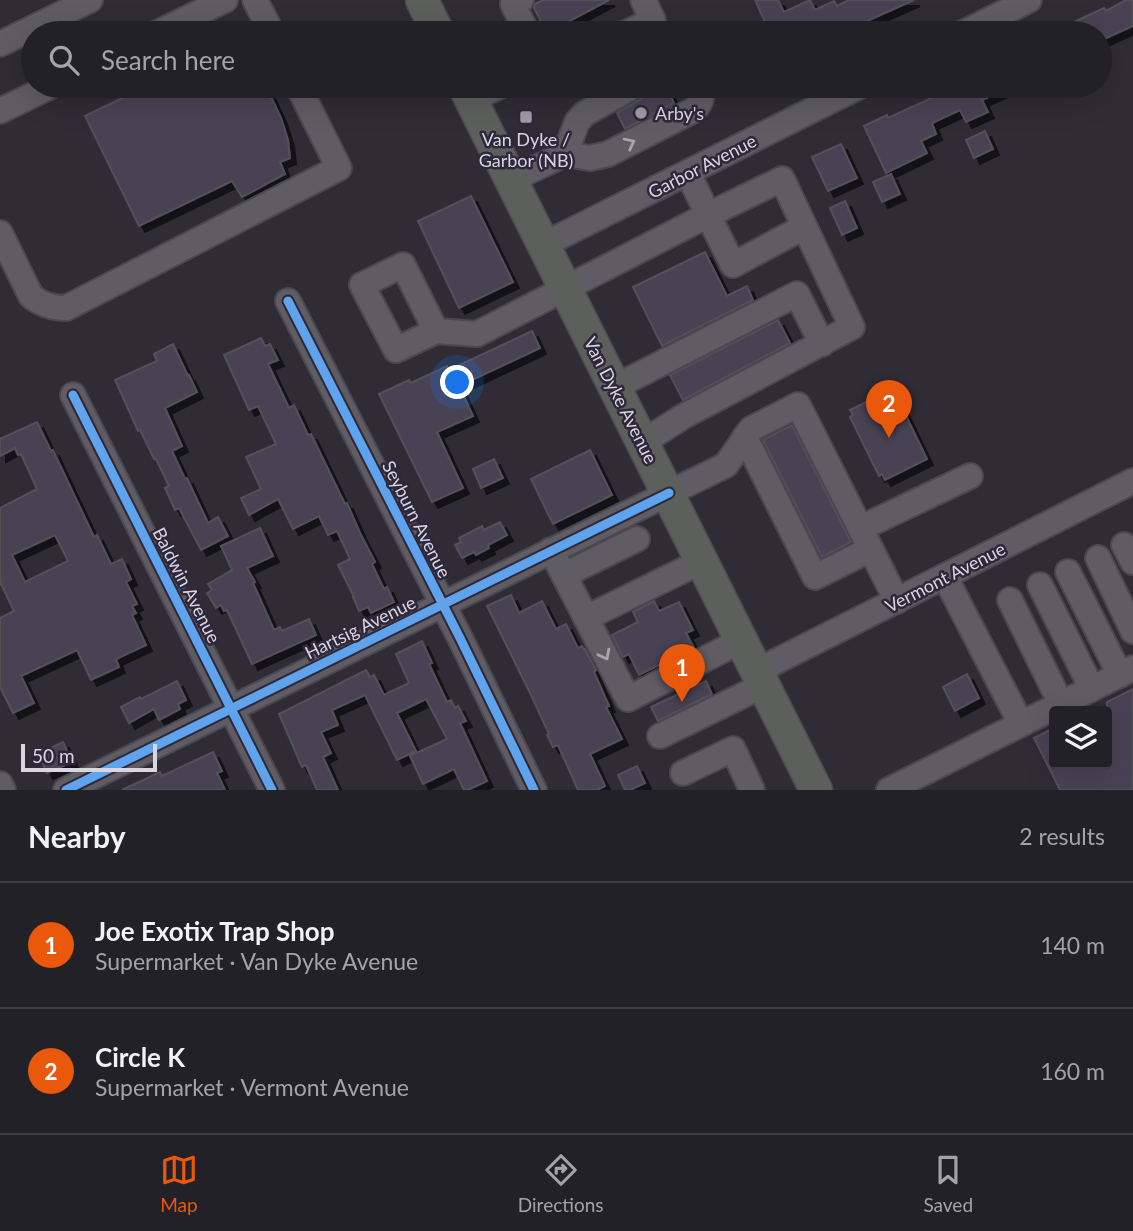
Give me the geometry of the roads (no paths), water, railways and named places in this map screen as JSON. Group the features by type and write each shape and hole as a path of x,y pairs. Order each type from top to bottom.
{"main road":[{"path":"425,1 433,21"},
{"name":"Van Dyke Avenue","path":"470,98 817,790"}],"street":[{"path":"47,21 90,0"},
{"path":"182,21 225,0"},
{"path":"255,0 266,21"},
{"path":"521,21 513,5 522,0"},
{"path":"643,0 653,20 651,21"},
{"path":"987,21 1029,0"},
{"path":"0,44 21,34"},
{"path":"0,111 27,98"},
{"path":"0,233 31,296 49,306 66,308 339,169 304,98"},
{"path":"565,154 577,122 584,114 613,98"},
{"path":"511,180 565,154 598,157 620,148 694,110 701,103 702,98"},
{"name":"Garbor Avenue","path":"543,245 836,98"},
{"path":"688,173 733,265 804,227"},
{"path":"436,331 477,334 782,179 852,327 684,416 643,442"},
{"path":"615,387 797,294 822,344"},
{"name":"Seyburn Avenue","path":"288,301 534,790"},
{"name":"Baldwin Avenue","path":"74,395 272,790"},
{"name":"Hartsig Avenue","path":"66,790 726,465 751,429 798,404 866,538"},
{"path":"745,437 816,577 866,538 970,476"},
{"name":"Vermont Avenue","path":"660,736 897,601 1133,481"},
{"path":"866,538 897,601"},
{"path":"564,575 637,539"},
{"path":"551,551 628,699 742,640"},
{"path":"1098,558 1133,631"},
{"path":"586,618 702,561"},
{"path":"889,790 920,783 1021,724 1126,672 1068,572"},
{"path":"945,577 1021,724"},
{"path":"1040,585 1092,689"},
{"path":"1010,600 1061,704"},
{"path":"682,773 733,749 752,790"},
{"path":"0,784 3,790"}],"place":[{"name":"Arby's","path":"641,113"},
{"name":"Van Dyke / Garbor (NB)","path":"526,117"},
{"name":"Circle K","path":"889,438"},
{"name":"Joe Exotix Trap Shop","path":"682,702"}]}
